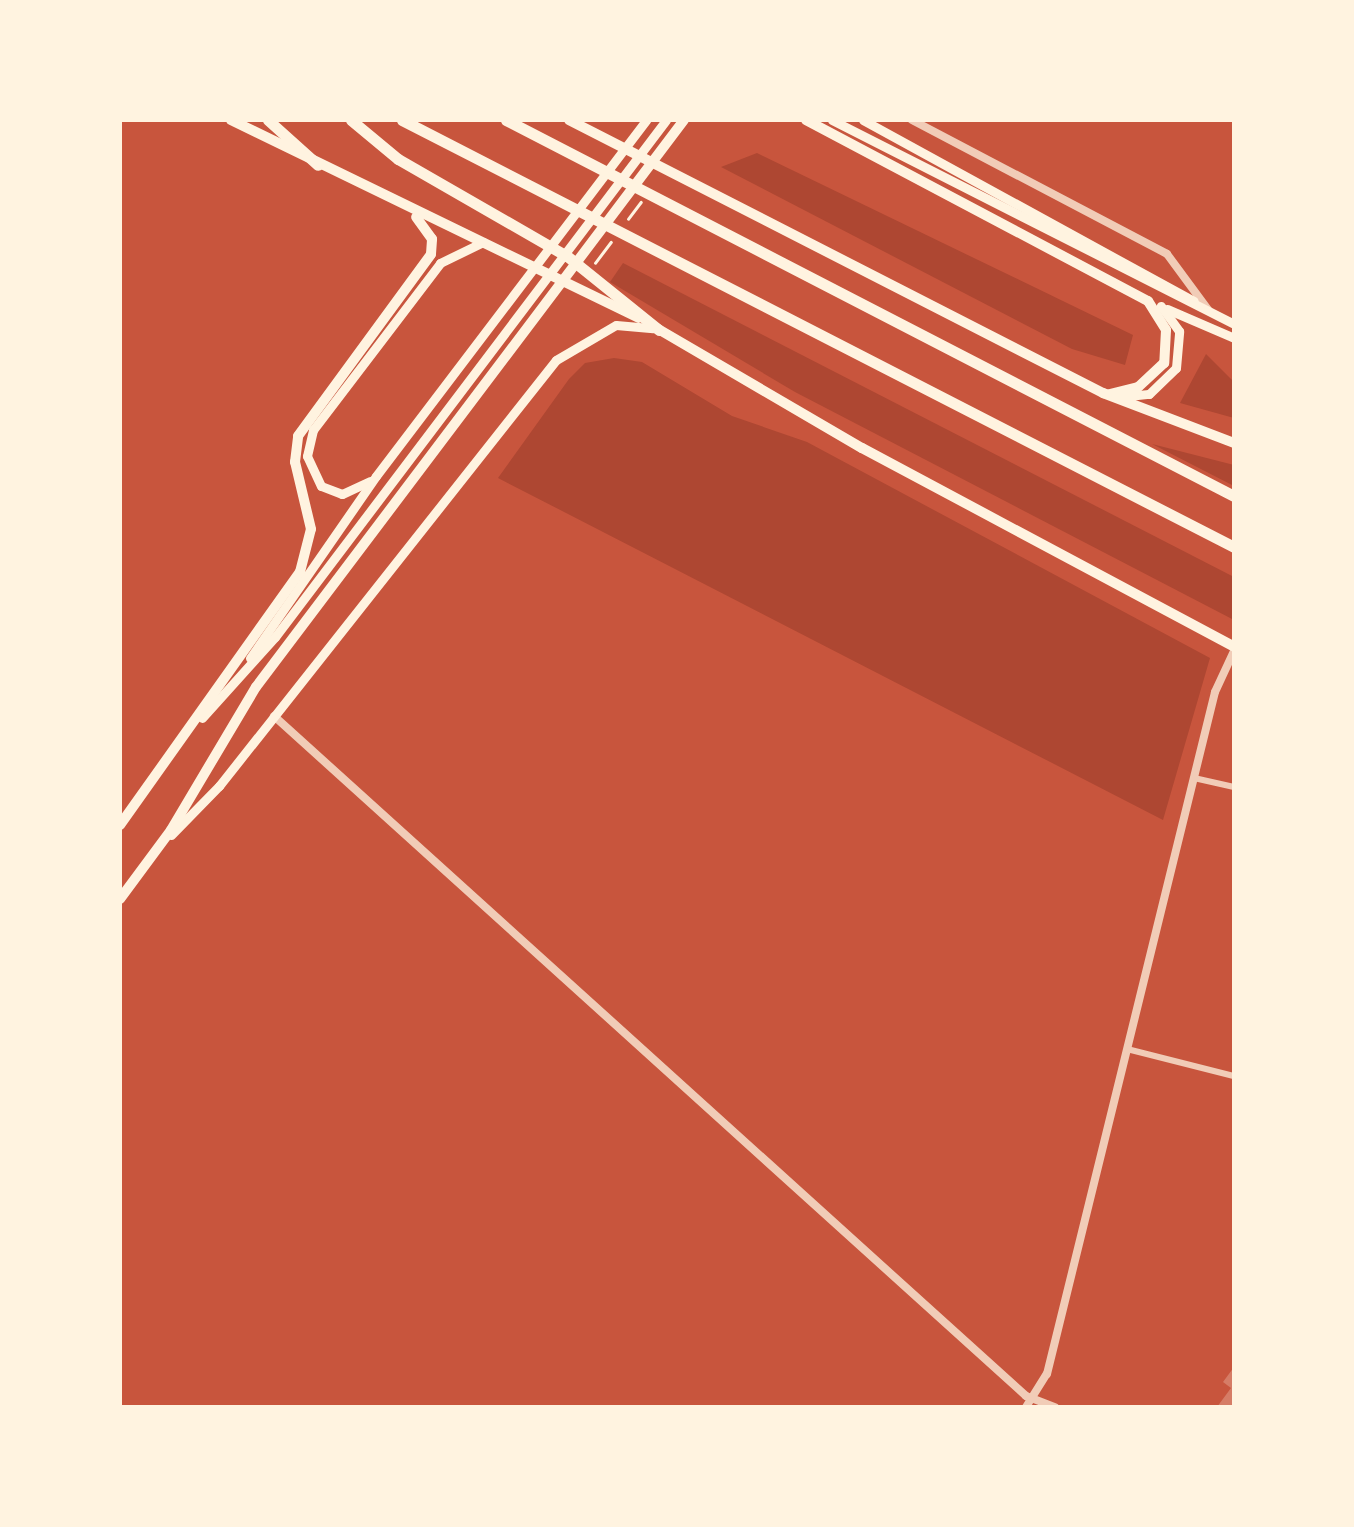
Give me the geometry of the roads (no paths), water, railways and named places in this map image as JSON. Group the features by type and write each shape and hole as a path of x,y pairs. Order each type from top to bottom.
{"highway":[{"path":"268,120 318,165"},
{"path":"350,120 398,159 567,256 659,330"},
{"path":"402,120 1234,547"},
{"path":"506,120 1234,496"}],"main road":[{"path":"231,120 402,209 496,246 659,330 847,440 1234,649"},
{"path":"221,696 376,476 646,120"},
{"path":"156,852 244,704 547,296 666,120"},
{"path":"120,825 202,718 275,637 536,290 653,144 684,120"},
{"path":"806,120 1142,297 1234,338"},
{"path":"832,120 1234,324"},
{"path":"862,120 1160,277 1209,311"},
{"path":"575,121 1103,393 1234,443"},
{"path":"202,718 306,559 310,522 294,453 301,428 433,250 425,226 402,209"},
{"path":"376,476 348,493 326,491 308,466 312,430 440,263 473,243 496,246"},
{"path":"1103,393 1138,387 1164,362 1165,325 1142,297"},
{"path":"1103,393 1141,397 1172,374 1180,335 1162,306"},
{"path":"120,899 274,716 556,360 616,325 659,330"}],"street":[{"path":"912,120 1167,254 1209,311"},
{"path":"1029,1404 1047,1374 1219,681 1234,649"},
{"path":"274,716 1029,1404 1055,1407"},
{"path":"1194,778 1234,787"},
{"path":"1127,1049 1234,1076"}]}
